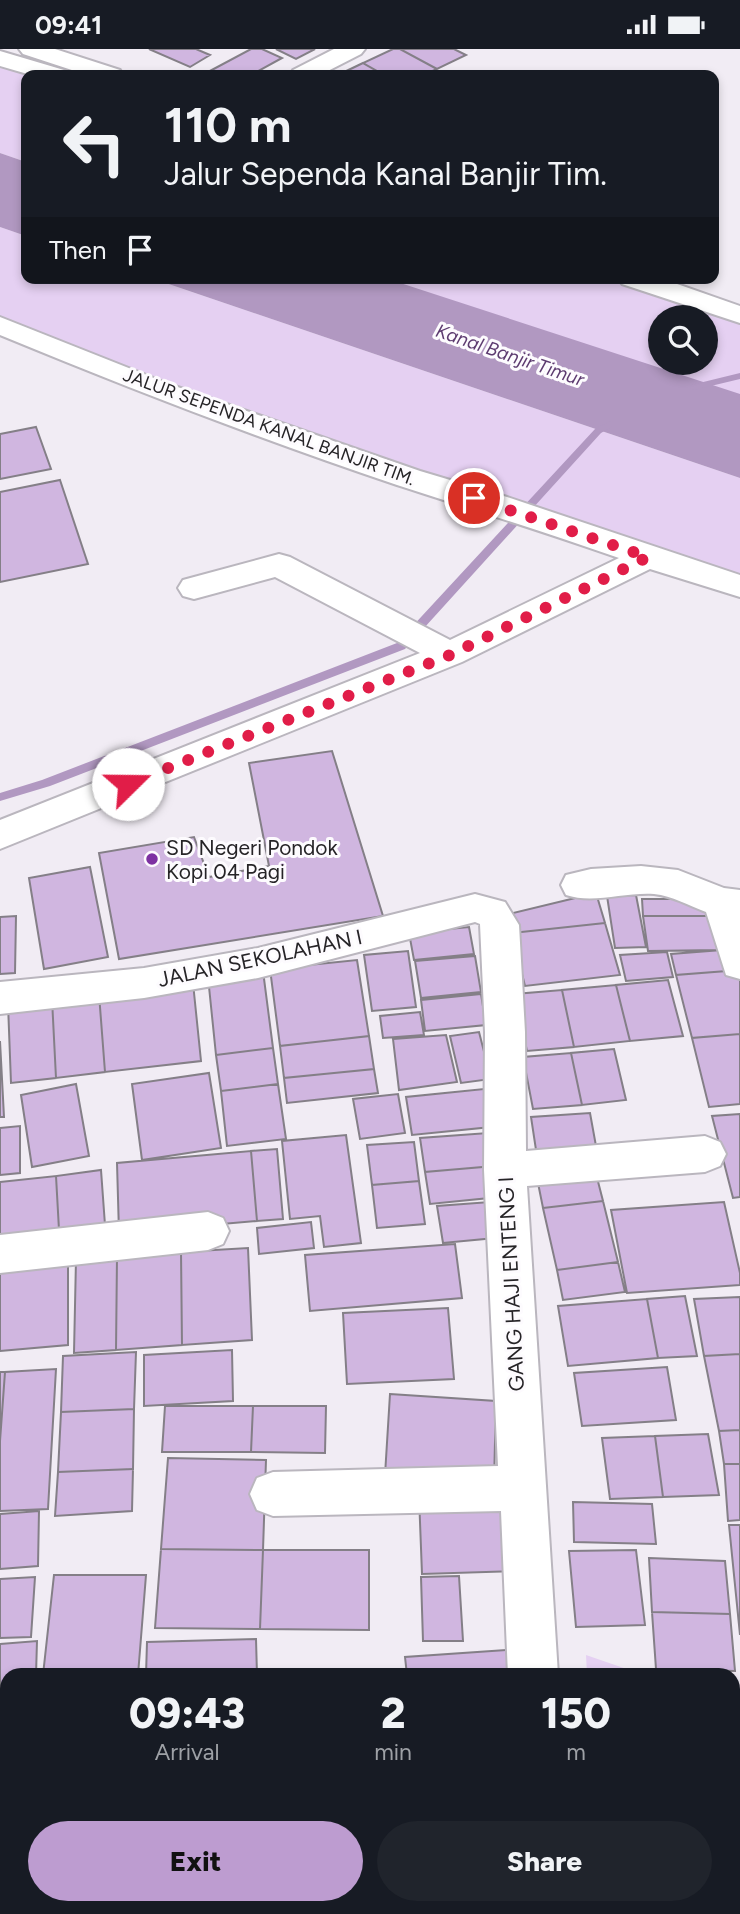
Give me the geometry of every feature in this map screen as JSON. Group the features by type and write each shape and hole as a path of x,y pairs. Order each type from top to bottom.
{"street":[{"path":"31,49 94,70"},
{"path":"312,70 353,49"},
{"path":"106,70 124,52"},
{"path":"0,58 39,70"},
{"path":"0,79 21,86"},
{"path":"649,284 740,316"},
{"name":"JALUR SEPENDA KANAL BANJIR TIM.","path":"0,325 159,390 409,478 496,504 740,586"},
{"path":"0,835 648,557"},
{"path":"194,588 279,565 436,647"},
{"path":"579,884 649,881 678,884 731,904 740,964"},
{"name":"JALAN SEKOLAHAN I","path":"0,998 144,983 258,963 475,908"},
{"name":"GANG HAJI ENTENG I","path":"475,908 492,912 500,925 505,1032 505,1170 533,1668"},
{"path":"505,1170 705,1154"},
{"path":"0,1254 208,1231"},
{"path":"273,1494 521,1487"}],"shaded area":[{"path":"0,58 37,70 21,70 21,160 0,153"},
{"path":"0,227 21,234 21,284 169,284 740,478 740,586 0,325"},
{"path":"401,284 647,284 706,305 648,305 648,365"},
{"path":"718,309 740,317 740,395 679,375 718,375"},
{"path":"586,1655 624,1668 587,1668"}],"water":[{"path":"0,153 21,160 21,234 0,227"},
{"name":"Kanal Banjir Timur","path":"169,284 403,284 648,364 648,375 682,375 740,394 740,478"}],"building":[{"path":"149,49 196,49 210,55 190,67"},
{"path":"251,49 262,49 282,58 260,70 212,70"},
{"path":"276,49 315,49 296,59"},
{"path":"393,49 400,49 437,69 375,70 363,63"},
{"path":"400,49 454,49 466,55 437,69"},
{"path":"363,63 375,70 348,70"},
{"path":"36,427 51,469 0,479 0,434"},
{"path":"60,480 88,564 0,582 0,492"},
{"name":"SD Negeri Pondok Kopi 04 Pagi","path":"332,751 383,916 119,959 99,853 194,837 209,877 269,866 249,763"},
{"path":"90,867 108,957 44,969 29,878"},
{"path":"596,893 605,923 512,933 505,915"},
{"path":"636,895 646,947 615,948 607,896"},
{"path":"642,899 708,899 711,916 643,916"},
{"path":"16,916 15,973 0,974 0,917"},
{"path":"643,916 711,916 718,950 648,951"},
{"path":"605,923 620,975 525,986 512,933"},
{"path":"469,927 474,954 414,960 409,933"},
{"path":"735,949 740,970 676,975 671,954"},
{"path":"408,951 416,1007 372,1011 364,955"},
{"path":"667,952 673,977 626,981 620,955"},
{"path":"475,956 481,992 421,998 415,961"},
{"path":"357,960 369,1036 280,1046 270,969"},
{"path":"740,970 740,1034 692,1038 676,975"},
{"path":"263,971 273,1048 216,1055 208,977"},
{"path":"668,980 683,1036 630,1041 616,985"},
{"path":"193,983 201,1061 105,1072 99,994"},
{"path":"616,985 630,1041 574,1047 562,990"},
{"path":"562,990 574,1047 527,1051 515,994"},
{"path":"99,994 105,1072 56,1078 52,999"},
{"path":"481,994 486,1025 425,1031 421,1000"},
{"path":"52,999 56,1078 11,1083 8,1004"},
{"path":"420,1012 424,1035 383,1038 380,1016"},
{"path":"479,1032 491,1079 461,1083 450,1036"},
{"path":"740,1034 740,1104 709,1107 692,1038"},
{"path":"446,1035 457,1082 399,1090 393,1039"},
{"path":"369,1036 374,1069 284,1078 280,1046"},
{"path":"0,1041 4,1117 0,1117"},
{"path":"273,1048 278,1084 221,1091 216,1055"},
{"path":"614,1049 626,1100 582,1105 571,1053"},
{"path":"571,1053 582,1105 533,1109 523,1057"},
{"path":"374,1069 378,1093 287,1103 284,1078"},
{"path":"209,1073 221,1148 142,1160 132,1084"},
{"path":"76,1084 89,1156 32,1167 21,1095"},
{"path":"278,1084 286,1139 227,1146 221,1091"},
{"path":"484,1089 491,1127 412,1135 406,1097"},
{"path":"398,1094 405,1133 360,1139 353,1099"},
{"path":"590,1113 596,1146 536,1150 531,1117"},
{"path":"740,1114 740,1197 733,1198 712,1116"},
{"path":"20,1126 20,1173 0,1175 0,1128"},
{"path":"488,1133 494,1166 425,1172 420,1138"},
{"path":"346,1135 361,1243 324,1247 320,1216 290,1219 282,1141"},
{"path":"414,1142 419,1181 372,1185 367,1145"},
{"path":"277,1149 283,1219 257,1221 251,1151"},
{"path":"251,1151 257,1221 119,1233 117,1163"},
{"path":"494,1166 499,1197 430,1204 425,1172"},
{"path":"594,1166 603,1201 543,1208 536,1173"},
{"path":"101,1170 105,1225 59,1230 56,1176"},
{"path":"56,1176 59,1230 0,1238 0,1182"},
{"path":"419,1181 425,1224 377,1228 372,1185"},
{"path":"603,1201 618,1262 557,1270 543,1208"},
{"path":"490,1202 495,1238 443,1243 437,1206"},
{"path":"724,1202 740,1273 740,1285 627,1293 611,1210"},
{"path":"311,1222 314,1248 259,1254 257,1228"},
{"path":"455,1244 462,1298 310,1311 305,1255"},
{"path":"248,1248 252,1340 182,1345 181,1252"},
{"path":"181,1252 182,1345 116,1350 117,1257"},
{"path":"117,1257 116,1350 74,1353 76,1259"},
{"path":"618,1262 625,1292 563,1300 557,1270"},
{"path":"68,1265 68,1345 0,1351 0,1271"},
{"path":"685,1296 697,1356 658,1358 647,1299"},
{"path":"740,1297 740,1354 704,1356 694,1299"},
{"path":"647,1299 658,1358 568,1366 558,1306"},
{"path":"448,1308 454,1379 347,1384 343,1313"},
{"path":"232,1350 233,1401 144,1406 144,1355"},
{"path":"136,1352 134,1409 61,1412 63,1356"},
{"path":"740,1354 740,1430 719,1431 704,1356"},
{"path":"667,1367 676,1420 582,1426 574,1373"},
{"path":"56,1369 48,1509 0,1511 0,1441 5,1372"},
{"path":"0,1372 5,1372 0,1441"},
{"path":"390,1394 496,1401 494,1482 385,1475"},
{"path":"165,1406 253,1406 251,1452 162,1452"},
{"path":"253,1406 326,1406 325,1453 251,1452"},
{"path":"134,1409 133,1469 58,1472 61,1412"},
{"path":"740,1430 740,1464 724,1464 719,1431"},
{"path":"708,1434 719,1495 663,1497 655,1436"},
{"path":"655,1436 663,1497 610,1499 602,1438"},
{"path":"168,1458 266,1460 263,1550 161,1549"},
{"path":"724,1464 740,1464 740,1520 728,1521"},
{"path":"133,1469 132,1511 55,1516 58,1472"},
{"path":"517,1494 522,1571 422,1574 419,1496"},
{"path":"573,1502 652,1504 656,1544 574,1542"},
{"path":"39,1511 38,1566 0,1569 0,1514"},
{"path":"729,1525 740,1525 740,1635"},
{"path":"161,1549 263,1550 260,1629 155,1628"},
{"path":"263,1550 369,1550 369,1630 260,1629"},
{"path":"636,1550 645,1625 576,1627 569,1551"},
{"path":"649,1558 725,1561 730,1614 652,1612"},
{"path":"54,1575 146,1575 139,1668 44,1668"},
{"path":"459,1576 463,1641 423,1641 421,1577"},
{"path":"35,1577 31,1637 0,1638 0,1579"},
{"path":"652,1612 730,1614 735,1668 656,1668"},
{"path":"256,1639 257,1668 146,1668 147,1642"},
{"path":"37,1641 36,1668 0,1668 0,1644"},
{"path":"519,1649 522,1668 406,1668 405,1657"}],"waterway":[{"path":"694,387 740,376"},
{"path":"0,797 46,783 401,646 598,431 610,424"}],"place":[{"name":"SD Negeri Pondok Kopi 04 Pagi","path":"152,859"}],"route":[{"path":"128,784 450,655 648,557 474,498"}]}
